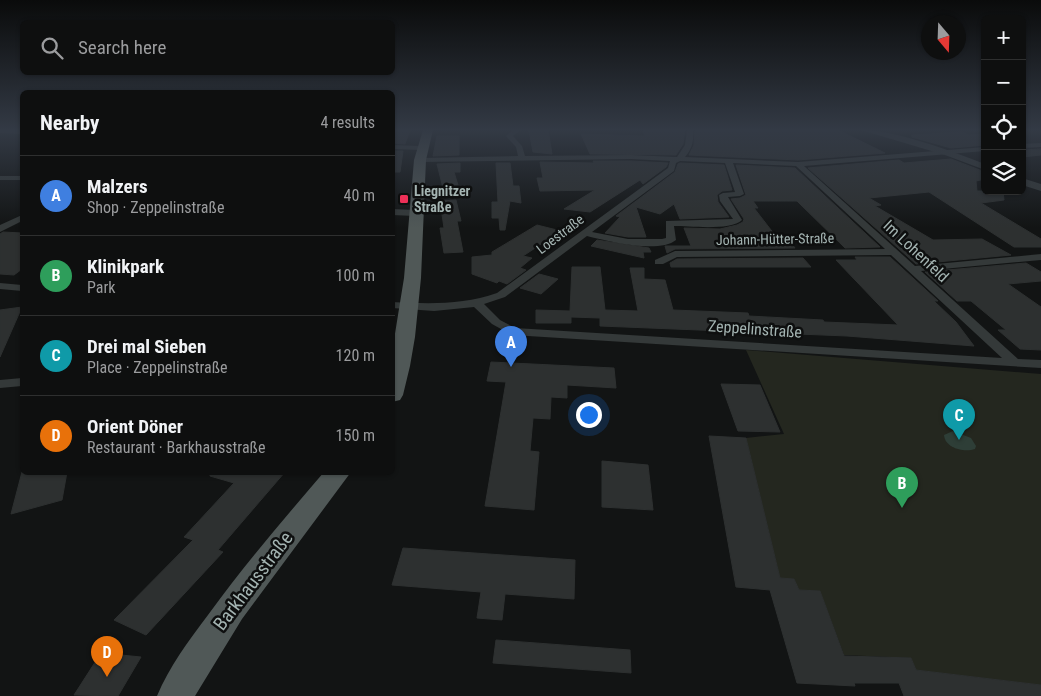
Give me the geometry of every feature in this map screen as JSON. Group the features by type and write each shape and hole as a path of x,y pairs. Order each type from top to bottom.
{"main road":[{"path":"395,386 401,368 411,307 419,162"},
{"name":"Barkhausstraße","path":"174,696 199,653 226,615 284,539 337,475"}],"street":[{"name":"Loestraße","path":"411,307 444,308 477,303 511,289 670,169 673,162"},
{"path":"586,233 621,241 668,241 671,240 669,223 732,223 738,220 724,202 723,195 740,194 729,162"},
{"path":"771,162 798,164 815,162"},
{"name":"Im Lohenfeld","path":"798,164 1014,362"},
{"path":"0,178 20,178"},
{"path":"1026,182 1041,188"},
{"path":"395,212 415,213"},
{"path":"0,230 20,219"},
{"name":"Johann-Hütter-Straße","path":"659,262 675,254 894,252"},
{"path":"912,269 1041,257"},
{"path":"0,286 20,288"},
{"name":"Zeppelinstraße","path":"477,303 496,322 512,331 1041,364"},
{"path":"395,306 411,307"},
{"path":"0,384 20,382"}],"shaded area":[{"path":"746,350 1041,374 1041,685 916,670 911,658 844,655 820,591 799,590 794,579 780,578 746,438 784,434"},
{"path":"953,431 971,438 976,446 975,449 961,450 951,446 944,435"}],"building":[{"path":"395,162 401,162 400,172 395,172"},
{"path":"540,162 668,163 666,167 643,184 640,180 590,212 564,209 595,190 540,191 537,178 543,178"},
{"path":"871,162 960,162 981,170 981,180 976,181 977,191 981,191 981,195 1003,195 1004,200 981,203 1041,239 1041,247 1014,247 929,192 869,198 881,205 875,206 933,240 982,239 1011,255 916,264 808,168"},
{"path":"460,163 460,172 454,172 461,195 445,196 437,164"},
{"path":"496,163 510,163 513,186 519,186 521,203 510,201 505,230 500,230 499,218 492,218 492,202 498,202"},
{"path":"680,163 724,165 732,190 722,191 717,195 718,202 729,217 680,219 674,204 660,214 636,207 646,237 628,237 605,233 620,217 616,216 675,172"},
{"path":"736,165 795,168 880,247 845,248 797,201 753,201 758,208 754,208 778,239 788,239 795,248 675,249 667,253 665,246 691,246 684,228 720,229 743,222 744,219 731,199 746,195"},
{"path":"456,200 461,221 457,221 463,252 444,253 440,228 444,228 440,201"},
{"path":"537,225 561,231 523,256 532,258 520,268 526,270 507,284 499,281 497,283 472,274 472,257 492,255 492,252"},
{"path":"3,232 20,233 20,270 14,275 0,274 0,234"},
{"path":"597,240 649,248 651,252 643,252 644,258 591,246"},
{"path":"855,257 890,257 938,301 934,301 956,322 974,346 847,336 600,326 600,318 571,317 571,323 536,323 536,310 570,311 572,267 600,267 605,310 638,311 630,268 644,268 644,279 665,280 673,310 748,313 749,316 823,320 824,322 898,325 836,260 857,260"},
{"path":"803,258 811,267 671,267 670,263 677,259"},
{"path":"1026,263 1041,272 1041,281 1008,284 1041,307 1041,350 1020,349 998,330 1006,330 971,301 957,301 925,272"},
{"path":"539,274 558,279 541,294 520,288"},
{"path":"20,307 20,312 0,357 0,310"},
{"path":"491,362 614,368 616,388 567,385 567,398 551,397 550,419 533,418 530,451 539,452 534,510 485,506 506,382 487,381"},
{"path":"721,384 760,385 780,432 738,431"},
{"path":"709,436 746,438 780,578 794,579 799,590 820,591 844,656 911,658 916,670 1041,685 1041,696 904,696 899,683 854,683 855,686 797,683 770,590 736,587"},
{"path":"602,461 648,465 653,510 602,507"},
{"path":"21,475 66,475 62,500 11,514"},
{"path":"282,475 218,550 223,552 146,635 114,620 193,540 184,537 234,483 210,476"},
{"path":"403,548 575,560 574,599 505,594 502,620 477,618 481,592 392,585"},
{"path":"496,640 630,650 631,673 493,663"},
{"path":"101,653 141,657 118,696 74,695"}],"place":[{"name":"Liegnitzer Straße","path":"404,199"},
{"name":"Malzers","path":"511,367"},
{"name":"Drei mal Sieben","path":"959,440"},
{"name":"Klinikpark","path":"902,508"},
{"name":"Orient Döner","path":"107,677"}]}
